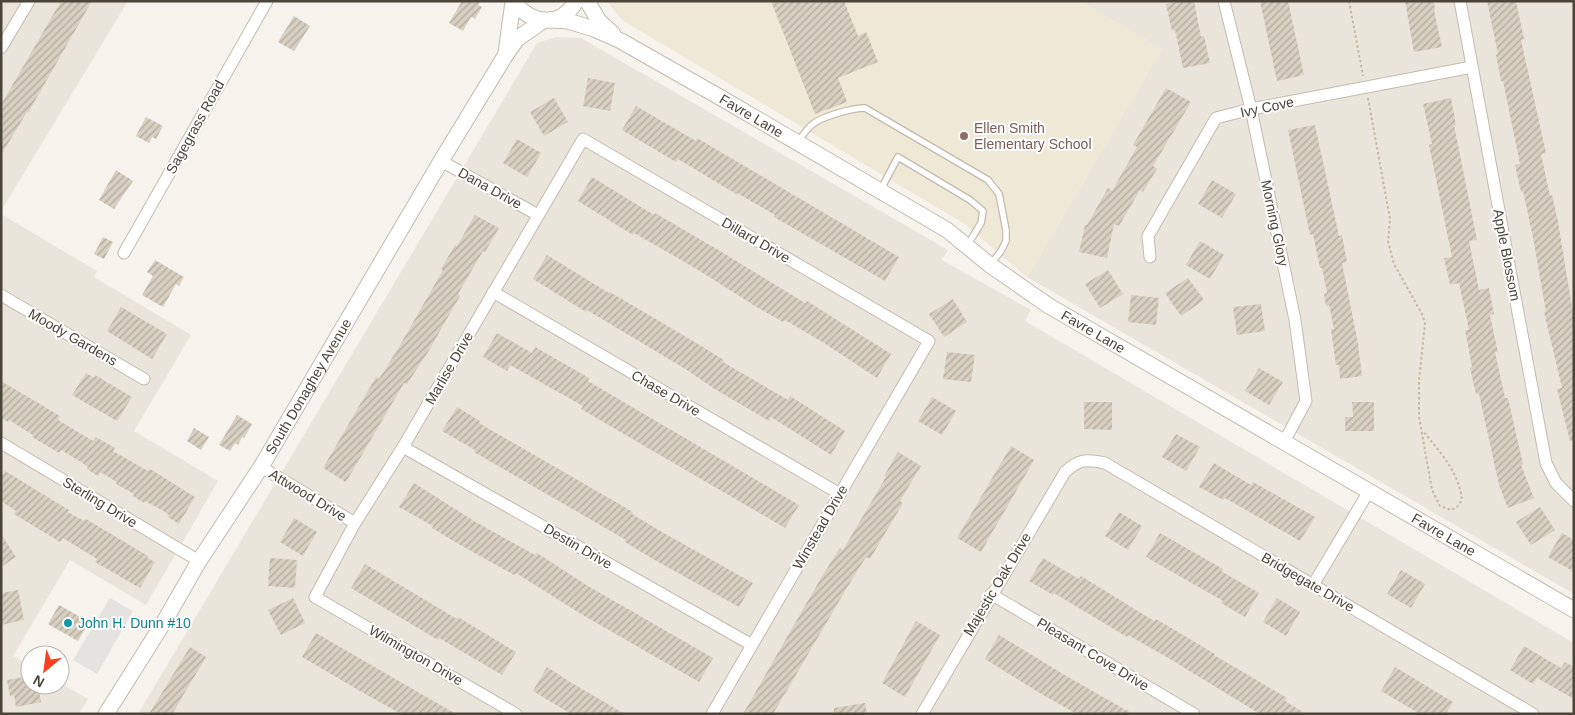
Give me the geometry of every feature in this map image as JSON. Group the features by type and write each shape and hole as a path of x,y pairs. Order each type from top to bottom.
{"street":[{"path":"1,48 29,1"},
{"name":"Sagegrass Road","path":"124,253 267,1"},
{"name":"South Donaghey Avenue","path":"106,714 164,622 199,561 261,468 441,161 505,56 517,39 547,20 560,17 568,12 576,1"},
{"name":"Favre Lane","path":"587,1 599,21 621,41"},
{"name":"Morning Glory","path":"1224,1 1251,109 1295,320 1306,401 1284,442"},
{"name":"Apple Blossom","path":"1460,1 1546,462 1556,483 1574,501"},
{"name":"South Donaghey Avenue","path":"505,56 513,2"},
{"name":"Favre Lane","path":"513,2 521,11 532,18 568,21 583,25 621,41 798,142 947,230 990,265 1049,306 1574,610"},
{"name":"Ivy Cove","path":"1150,257 1148,236 1216,118 1251,109 1472,67"},
{"name":"Marlise Drive","path":"315,597 355,524 403,447 583,139"},
{"name":"Dillard Drive","path":"583,139 929,341"},
{"name":"Dana Drive","path":"441,161 538,215"},
{"name":"Chase Drive","path":"493,292 840,494"},
{"name":"Moody Gardens","path":"1,295 144,379"},
{"name":"Winstead Drive","path":"712,714 929,341"},
{"name":"Sterling Drive","path":"1,443 199,561"},
{"name":"Destin Drive","path":"403,447 752,645"},
{"name":"Bridgegate Drive","path":"1080,460 1093,460 1105,463 1533,714"},
{"name":"Majestic Oak Drive","path":"922,714 1064,472 1080,460"},
{"name":"Attwood Drive","path":"261,468 355,524"},
{"path":"1313,585 1369,491"},
{"name":"Pleasant Cove Drive","path":"992,594 1194,714"},
{"name":"Wilmington Drive","path":"315,597 516,714"}],"lane":[{"path":"798,142 814,122 854,108 865,108 988,180 999,194 1006,230 1006,241 990,265"},
{"path":"880,191 898,158 970,200 983,211 981,223 967,246"}],"path":[{"path":"1349,1 1390,219 1388,241 1394,264 1422,314 1425,323 1419,381 1420,417 1432,490 1440,506 1451,510 1457,507 1462,500 1458,480 1445,458 1423,431"}],"shaded area":[{"path":"1,1 128,1 1,211"},
{"name":"Ellen Smith Elementary School","path":"607,1 1080,1 1162,49 1027,277 963,223 622,20"},
{"path":"1080,1 1574,1 1574,594 1027,277 1162,49"},
{"path":"556,37 581,38 948,250 942,260 1031,310 1025,321 1574,643 1574,714 138,714 537,43"},
{"path":"1,214 97,271 94,277 191,335 134,431 218,481 146,605 70,560 13,656 20,660 20,695 70,695 70,689 88,699 79,714 1,714"},
{"path":"110,598 133,611 97,674 73,660"}],"building":[{"path":"61,1 92,1 28,113 1,155 1,105"},
{"path":"462,1 481,1 478,5 482,7 475,19 471,17 463,31 449,23"},
{"path":"771,1 844,1 858,36 866,32 878,62 838,78 847,102 815,114"},
{"path":"1194,1 1201,37 1204,36 1210,63 1183,68 1175,30 1172,31 1166,4"},
{"path":"1260,1 1288,1 1304,75 1277,81"},
{"path":"1405,1 1434,1 1434,10 1442,47 1414,52"},
{"path":"1487,1 1516,1 1524,39 1521,40 1546,153 1541,154 1558,222 1574,319 1574,440 1570,441 1557,389 1562,388 1544,312 1546,312 1533,237 1515,165 1520,164 1503,81 1501,81 1496,55 1498,54"},
{"path":"294,16 310,26 294,51 278,42"},
{"path":"588,78 615,83 610,111 583,106"},
{"path":"1166,88 1191,102 1153,166 1157,169 1143,192 1140,190 1119,226 1114,224 1107,258 1079,252 1085,225 1087,225 1108,188 1112,191 1137,147 1133,145"},
{"path":"554,98 568,122 544,136 530,112"},
{"path":"1451,98 1456,125 1454,125 1477,240 1469,241 1479,290 1489,288 1494,314 1490,315 1498,352 1495,352 1505,398 1508,398 1523,464 1521,465 1534,498 1508,508 1499,485 1479,394 1476,394 1470,368 1472,367 1465,330 1469,330 1459,283 1450,285 1444,258 1452,257 1429,145 1432,144 1423,104"},
{"path":"636,106 696,141 697,138 899,257 885,281 678,159 676,162 622,130"},
{"path":"146,117 163,126 156,139 152,137 149,143 136,136"},
{"path":"1315,125 1339,236 1342,235 1347,262 1342,263 1358,344 1362,376 1340,379 1331,329 1334,329 1329,305 1326,306 1324,294 1327,293 1322,268 1320,268 1313,234 1310,235 1288,130"},
{"path":"517,139 541,153 527,177 503,163"},
{"path":"116,170 133,181 114,209 99,200"},
{"path":"592,177 654,215 655,213 715,248 805,303 807,301 891,354 877,378 824,343 785,320 783,322 755,306 695,268 634,233 633,235 578,201"},
{"path":"1212,180 1236,194 1222,218 1198,204"},
{"path":"475,215 499,228 458,294 460,296 428,352 407,384 404,383 346,482 323,468 376,377 379,379 399,347 443,270 441,269"},
{"path":"103,237 113,242 104,259 94,254"},
{"path":"1200,241 1224,255 1210,279 1186,265"},
{"path":"547,255 693,341 724,360 723,362 788,400 790,396 845,431 831,455 771,417 769,421 713,388 687,370 533,279"},
{"path":"155,260 184,277 179,286 176,284 163,307 142,295 153,276 147,272"},
{"path":"1108,270 1123,294 1100,308 1085,284"},
{"path":"1188,278 1204,300 1181,316 1165,293"},
{"path":"1131,295 1159,298 1156,325 1128,322"},
{"path":"953,299 967,322 944,337 929,314"},
{"path":"1261,304 1265,331 1237,335 1233,307"},
{"path":"121,307 167,334 152,359 107,331"},
{"path":"497,333 532,353 535,347 589,378 588,381 799,505 785,528 581,409 583,406 510,365 507,371 483,357"},
{"path":"947,352 975,355 971,382 943,379"},
{"path":"1259,368 1283,382 1269,405 1245,391"},
{"path":"86,373 94,378 95,375 132,397 117,421 72,395"},
{"path":"1,381 60,416 58,420 93,441 96,437 115,448 113,451 148,471 150,469 195,497 179,524 168,517 169,515 162,510 145,501 144,503 133,496 134,494 116,484 117,482 100,472 98,476 87,469 88,467 81,462 61,450 59,453 32,437 33,435 9,420 8,422 1,418"},
{"path":"932,397 956,411 942,435 918,421"},
{"path":"1084,402 1112,402 1112,430 1084,429"},
{"path":"1352,402 1374,402 1374,431 1345,431 1345,417 1353,417"},
{"path":"457,407 480,421 479,423 633,512 632,514 662,532 753,583 739,607 653,559 625,542 626,540 474,452 475,450 442,431"},
{"path":"237,415 252,424 244,438 242,437 238,445 235,443 230,451 219,445"},
{"path":"194,428 209,437 201,450 187,441"},
{"path":"1176,434 1200,447 1186,471 1162,457"},
{"path":"1011,446 1034,460 981,552 957,538"},
{"path":"898,452 921,466 900,501 903,503 870,559 866,557 773,714 743,714 821,578 840,548 843,550 886,477 884,476"},
{"path":"1214,463 1251,485 1253,482 1315,517 1300,541 1225,498 1223,500 1199,487"},
{"path":"5,471 69,510 68,512 84,521 86,519 155,562 140,588 95,562 97,559 63,538 60,542 14,514 16,511 1,501 1,477"},
{"path":"414,483 474,521 535,555 537,553 588,586 713,658 699,682 581,614 516,573 514,575 455,542 432,528 433,526 399,507"},
{"path":"1540,507 1555,530 1531,545 1516,522"},
{"path":"1119,512 1142,526 1128,550 1105,536"},
{"path":"294,518 317,532 303,556 280,542"},
{"path":"1160,533 1223,569 1221,571 1259,593 1245,617 1221,603 1223,601 1146,557"},
{"path":"1562,533 1574,540 1574,572 1548,557"},
{"path":"1,534 16,557 1,567"},
{"path":"270,558 297,560 295,588 268,586"},
{"path":"1043,558 1079,579 1081,576 1154,621 1156,619 1287,698 1285,701 1306,714 1260,714 1165,656 1128,635 1127,637 1054,593 1053,595 1029,581"},
{"path":"365,564 516,652 502,675 439,638 438,640 351,588"},
{"path":"1401,570 1425,584 1411,608 1387,594"},
{"path":"18,590 24,620 1,625 1,593"},
{"path":"293,598 305,623 281,635 268,610"},
{"path":"1277,598 1300,612 1286,636 1263,622"},
{"name":"John H. Dunn #10","path":"59,605 89,622 78,641 48,624"},
{"path":"916,621 940,635 905,697 882,683"},
{"path":"316,633 456,714 401,714 360,691 302,657"},
{"path":"999,635 1133,714 1077,714 1043,695 985,659"},
{"path":"1524,646 1561,668 1565,662 1574,667 1574,699 1537,678 1533,684 1510,670"},
{"path":"190,647 206,657 172,714 149,714"},
{"path":"547,667 625,714 571,714 533,691"},
{"path":"1395,667 1453,702 1446,714 1420,714 1381,691"},
{"path":"20,678 20,695 40,695 41,702 16,707 14,695 10,696 7,680"},
{"path":"865,703 867,714 834,714 834,708"}],"place":[{"name":"Ellen Smith Elementary School","path":"964,136"},
{"name":"John H. Dunn #10","path":"68,623"}]}
